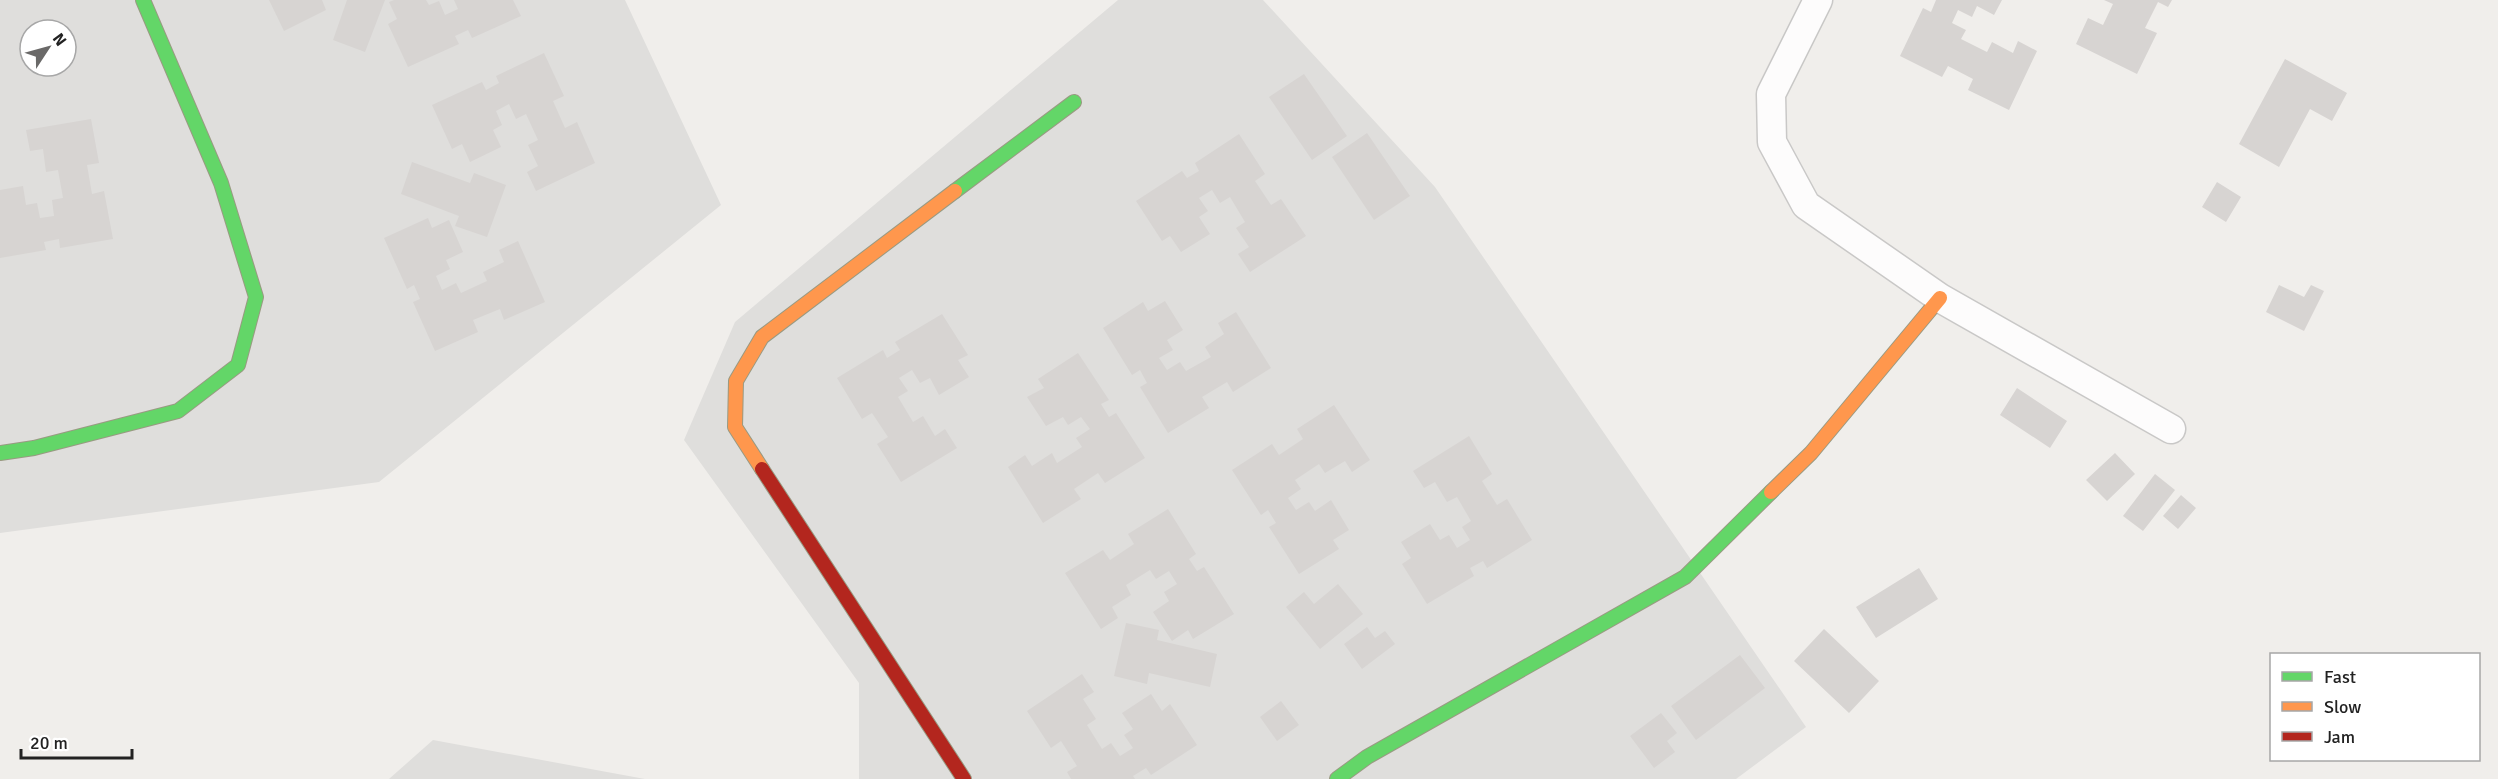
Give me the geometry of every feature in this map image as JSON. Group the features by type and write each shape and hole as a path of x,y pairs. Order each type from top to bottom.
{"street":[{"path":"0,453 34,448 178,411 238,364 256,297 221,183 143,0"},
{"path":"1818,0 1771,94 1772,142 1806,205 1940,298 2171,429"},
{"path":"964,779 735,427 736,381 762,338 1074,102"},
{"path":"1336,779 1367,757 1685,577 1811,453 1940,298"}],"shaded area":[{"path":"0,0 625,0 721,205 379,482 0,533"},
{"path":"1118,0 1263,0 1435,187 1806,727 1736,779 859,779 859,683 684,440 735,322"},
{"path":"433,740 645,779 389,779"}],"building":[{"path":"269,0 322,0 326,10 284,31"},
{"path":"347,0 385,0 365,52 333,40"},
{"path":"426,0 429,5 439,1 445,15 458,9 454,0 513,0 521,16 472,38 468,30 455,36 459,44 408,67 388,24 397,19 389,2"},
{"path":"1936,0 2002,0 1994,15 1977,6 1972,17 1958,10 1952,23 1966,30 1961,39 1987,52 1992,42 2013,53 2018,41 2037,51 2009,110 1968,90 1973,79 1948,66 1942,77 1900,56 1923,8 1931,12"},
{"path":"2104,0 2172,0 2168,7 2158,2 2145,28 2157,33 2137,74 2076,44 2088,18 2103,25 2113,4"},
{"path":"544,53 564,96 553,101 565,128 577,122 595,163 536,191 527,172 538,166 528,145 538,140 526,114 516,119 509,104 496,111 502,125 493,130 501,147 470,162 462,144 452,149 432,105 482,82 486,90 499,83 496,76"},
{"path":"2285,59 2347,93 2332,121 2310,109 2279,167 2239,144"},
{"path":"1304,74 1347,136 1312,160 1269,97"},
{"path":"91,119 99,163 87,165 92,194 104,191 113,239 60,248 59,239 44,242 46,250 0,258 0,190 23,186 26,205 37,203 40,218 54,216 52,200 63,198 58,170 46,172 43,149 30,151 26,130"},
{"path":"1367,133 1410,196 1374,220 1332,157"},
{"path":"1239,134 1265,174 1255,181 1271,205 1281,199 1306,236 1250,272 1238,254 1249,247 1236,228 1245,222 1230,197 1220,203 1212,190 1199,198 1208,211 1199,217 1210,234 1181,252 1170,236 1162,241 1136,201 1182,171 1187,178 1199,171 1195,163"},
{"path":"412,162 470,183 474,173 506,185 487,237 455,226 459,216 401,194"},
{"path":"2217,182 2241,197 2226,222 2202,207"},
{"path":"428,218 432,228 449,220 463,252 446,260 450,269 436,276 442,290 456,283 461,293 487,281 483,272 504,262 499,250 518,241 545,302 504,320 500,309 473,320 478,332 435,351 413,302 420,299 414,285 407,289 384,238"},
{"path":"2279,285 2304,297 2311,285 2324,291 2304,331 2266,312"},
{"path":"1165,301 1183,330 1167,340 1173,350 1159,358 1167,370 1180,362 1186,371 1211,357 1205,347 1224,334 1218,323 1236,312 1271,368 1233,392 1227,382 1202,397 1209,408 1168,433 1140,387 1147,383 1140,370 1132,375 1103,328 1143,302 1148,311"},
{"path":"942,314 968,355 958,360 969,377 939,395 930,378 920,383 912,370 899,378 908,391 898,397 913,422 923,416 935,436 945,429 957,448 901,482 877,444 888,437 872,413 862,419 837,378 883,350 887,358 900,350 895,342"},
{"path":"1078,353 1109,400 1101,404 1109,417 1116,413 1145,458 1105,483 1098,473 1074,489 1081,499 1043,523 1008,467 1025,455 1032,466 1052,453 1057,463 1082,447 1076,438 1090,429 1081,417 1068,425 1063,417 1046,426 1027,397 1044,388 1038,379"},
{"path":"2017,388 2067,421 2050,448 2000,415"},
{"path":"1334,405 1370,460 1352,472 1345,461 1325,473 1319,464 1295,480 1301,489 1288,498 1296,510 1309,502 1315,511 1331,500 1349,530 1333,540 1339,549 1299,574 1269,527 1276,523 1268,510 1261,515 1232,470 1272,444 1279,455 1303,439 1297,429"},
{"path":"1469,436 1492,474 1482,481 1497,505 1507,499 1532,540 1487,568 1483,561 1470,568 1474,576 1427,604 1402,564 1411,558 1401,542 1430,524 1440,540 1449,535 1457,548 1470,540 1462,527 1471,521 1457,497 1447,502 1435,482 1424,488 1413,471"},
{"path":"2115,453 2135,474 2107,501 2086,480"},
{"path":"2155,474 2175,490 2143,531 2123,516"},
{"path":"2181,495 2196,508 2178,529 2163,516"},
{"path":"1168,509 1196,554 1189,559 1197,571 1204,567 1234,614 1193,639 1188,630 1172,641 1153,612 1169,601 1164,592 1177,584 1169,571 1156,579 1150,570 1126,585 1131,595 1112,607 1118,618 1101,629 1065,573 1103,550 1110,560 1134,544 1128,534"},
{"path":"1919,568 1938,599 1876,638 1856,607"},
{"path":"1338,584 1363,614 1320,649 1286,607 1304,592 1314,604"},
{"path":"1126,623 1159,630 1157,640 1217,654 1210,687 1149,673 1147,684 1114,676"},
{"path":"1367,627 1375,638 1385,631 1395,644 1362,669 1344,644"},
{"path":"1824,629 1879,681 1849,713 1794,661"},
{"path":"1740,655 1765,688 1696,740 1671,706"},
{"path":"1082,674 1094,692 1083,699 1096,719 1087,725 1102,749 1111,743 1120,756 1133,748 1124,735 1133,729 1122,713 1151,694 1162,711 1170,704 1197,745 1151,775 1146,768 1133,776 1135,779 1071,779 1067,772 1077,766 1061,741 1051,748 1027,711"},
{"path":"1281,701 1299,725 1277,741 1260,717"},
{"path":"1661,713 1677,733 1667,741 1675,752 1654,768 1630,736"}],"traffic: fast":[{"path":"0,453 34,448 178,411 238,365 256,297 221,183 143,0"},
{"path":"955,191 1074,102"},
{"path":"1337,779 1367,757 1685,577 1771,492"}],"traffic: slow":[{"path":"762,469 735,427 736,381 762,337 955,191"},
{"path":"1771,492 1811,453 1940,298"}],"traffic: jam":[{"path":"762,469 964,779"}]}
